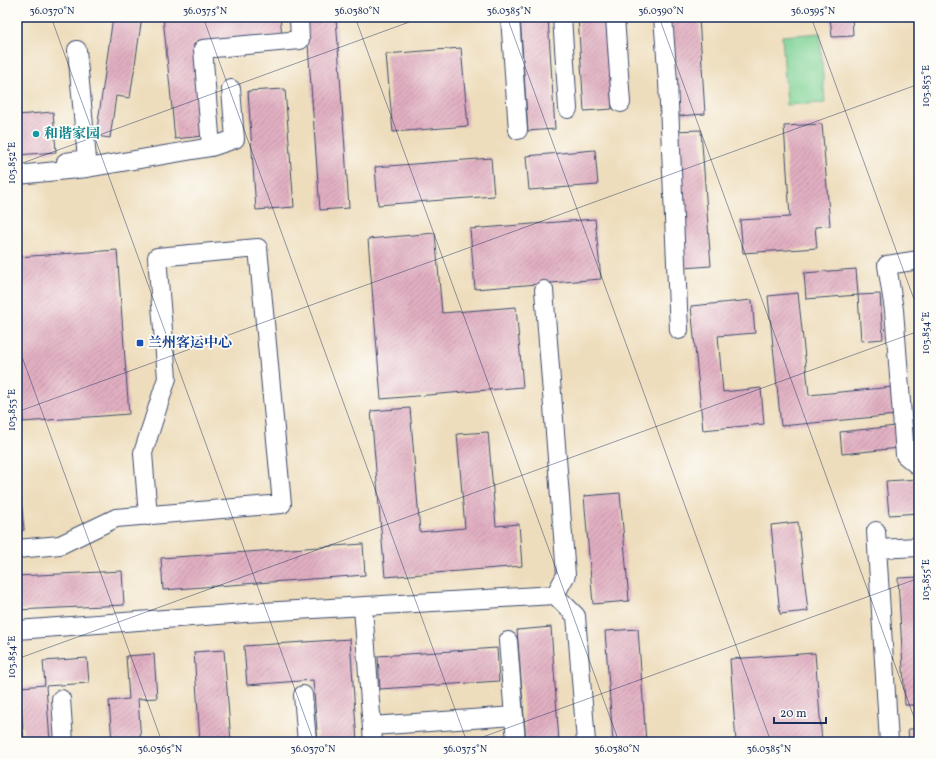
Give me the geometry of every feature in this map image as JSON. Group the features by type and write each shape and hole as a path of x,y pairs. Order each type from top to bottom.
{"street":[{"path":"211,147 203,49 300,40 298,17"},
{"path":"510,17 518,130"},
{"path":"562,17 568,109"},
{"path":"615,17 621,103"},
{"path":"663,17 668,82 679,330"},
{"path":"17,166 87,159 77,50"},
{"path":"17,175 87,168 211,147 235,139 231,89"},
{"path":"17,549 60,545 116,518 148,516 282,504 258,248 157,257 167,378 142,453 148,516"},
{"path":"919,260 887,265 894,310 905,455 917,465 919,464"},
{"path":"544,290 566,575 555,595"},
{"path":"876,530 889,742"},
{"path":"877,549 919,547"},
{"path":"17,630 245,613 555,595 576,616 586,742"},
{"path":"363,607 372,734 514,716"},
{"path":"508,641 516,742"},
{"path":"303,695 307,742"},
{"path":"61,699 64,742"}],"green space":[{"path":"820,33 825,103 787,105 782,36"}],"building":[{"path":"113,17 142,17 130,98 116,96 110,138 96,136"},
{"path":"163,17 280,17 282,35 194,44 203,136 175,139"},
{"path":"306,17 336,17 349,208 320,210"},
{"path":"520,17 548,17 555,129 528,131"},
{"path":"578,17 606,17 612,109 584,111"},
{"path":"671,17 699,17 705,114 678,116"},
{"path":"830,17 852,17 853,36 832,37"},
{"path":"461,48 468,126 393,132 386,54"},
{"path":"285,89 294,207 256,210 248,91"},
{"name":"和谐家园","path":"53,112 56,152 17,155 17,115"},
{"path":"822,124 830,226 815,227 817,248 743,253 740,220 790,217 784,126"},
{"path":"701,130 711,266 683,268 673,131"},
{"path":"595,150 598,185 529,190 526,156"},
{"path":"491,158 494,196 378,205 375,167"},
{"path":"595,219 601,279 475,289 470,229"},
{"path":"435,233 442,313 516,307 523,387 381,399 368,239"},
{"path":"117,250 129,414 23,422 17,337 17,257"},
{"path":"856,269 858,295 806,299 804,273"},
{"path":"798,293 809,395 893,387 896,415 781,426 768,296"},
{"path":"880,294 883,339 861,341 858,295"},
{"path":"752,300 755,333 718,336 723,392 761,388 764,424 703,430 691,306"},
{"path":"410,408 420,532 465,528 457,434 488,432 496,526 519,524 522,566 385,577 371,411"},
{"path":"896,426 899,448 842,454 840,432"},
{"path":"914,426 919,426 919,451 916,451"},
{"path":"17,468 24,530 17,531"},
{"path":"919,479 919,513 889,515 886,481"},
{"path":"620,493 629,601 593,604 584,496"},
{"path":"798,522 808,611 780,614 771,525"},
{"path":"363,544 365,575 163,590 161,558"},
{"path":"122,571 124,605 17,610 17,576"},
{"path":"919,577 919,705 905,705 898,578"},
{"path":"551,627 559,742 526,742 517,630"},
{"path":"638,629 646,742 613,742 605,631"},
{"path":"350,639 357,742 318,742 313,680 247,685 244,646"},
{"path":"497,648 499,681 380,689 378,656"},
{"path":"224,650 231,742 200,742 194,652"},
{"path":"815,653 822,742 736,742 730,659"},
{"path":"154,654 157,698 138,699 141,742 112,742 109,701 129,699 126,656"},
{"path":"87,658 89,683 46,686 50,742 24,742 20,687 45,685 43,661"},
{"path":"908,729 919,729 919,742 909,742"}],"place":[{"name":"和谐家园","path":"36,134"},
{"name":"兰州客运中心","path":"140,343"}]}
